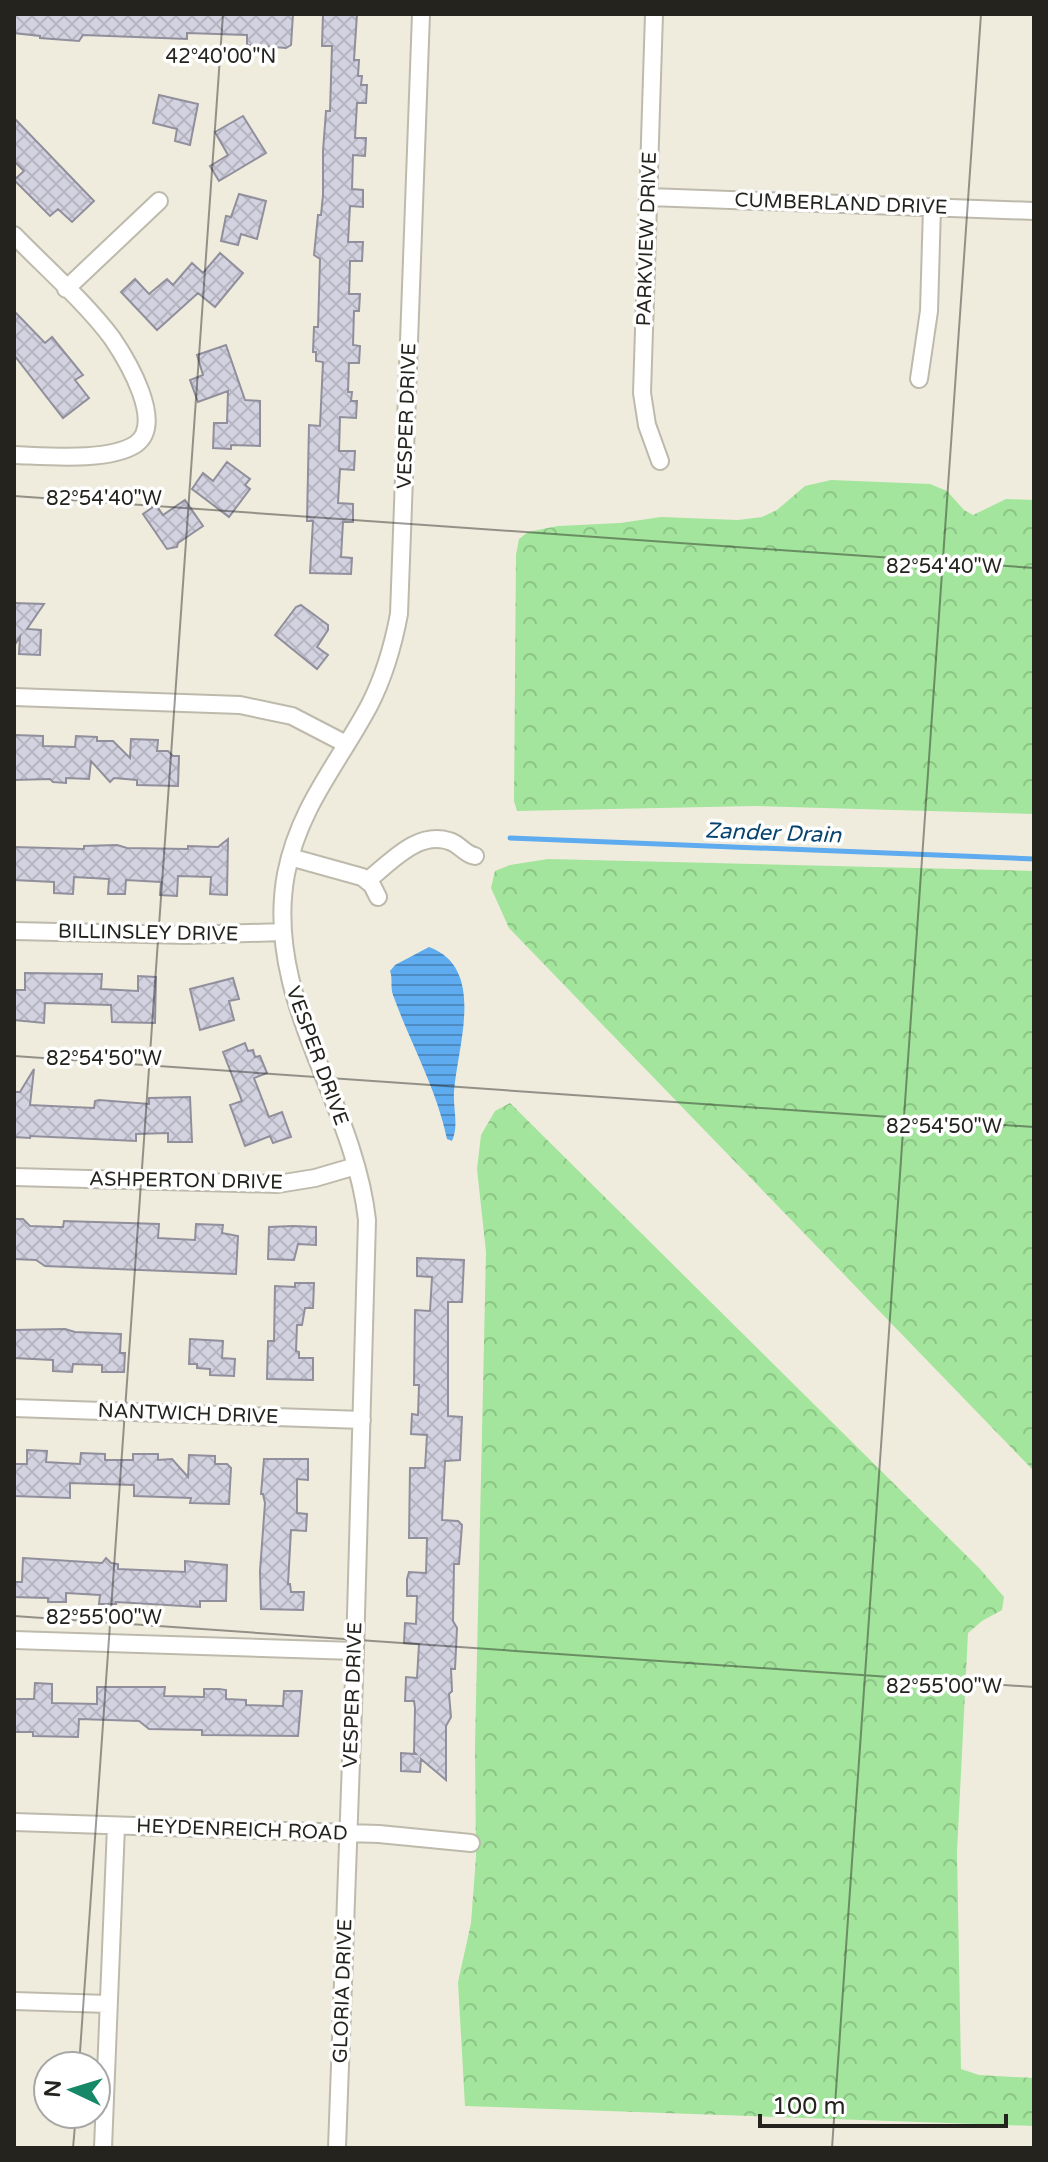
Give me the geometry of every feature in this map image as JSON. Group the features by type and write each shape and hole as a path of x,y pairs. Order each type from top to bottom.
{"street":[{"name":"VESPER DRIVE","path":"348,1834 367,1235 365,1205 356,1166 297,1009 286,968 282,932 290,857 312,798 379,685 399,614 421,14"},
{"name":"PARKVIEW DRIVE","path":"654,14 642,393 647,425 660,461"},
{"name":"CUMBERLAND DRIVE","path":"649,197 1034,211"},
{"path":"66,289 159,201"},
{"path":"919,379 929,311 932,207"},
{"path":"14,235 111,337 146,408 147,427 136,443 113,452 76,456 14,455"},
{"path":"14,697 240,705 292,716 346,744"},
{"path":"368,880 410,846 432,839 448,840 466,854 475,856"},
{"path":"290,857 368,880 378,897"},
{"name":"BILLINSLEY DRIVE","path":"14,931 188,935 282,932"},
{"name":"ASHPERTON DRIVE","path":"14,1177 266,1184 315,1178 356,1166"},
{"name":"NANTWICH DRIVE","path":"14,1408 362,1420"},
{"path":"14,1640 355,1651"},
{"name":"HEYDENREICH ROAD","path":"14,1822 348,1834 471,1843"},
{"path":"103,2148 116,1826"},
{"name":"GLORIA DRIVE","path":"337,2148 348,1834"},
{"path":"14,2001 108,2004"}],"green space":[{"path":"831,480 930,484 947,491 964,510 973,515 1006,499 1034,500 1034,814 754,806 517,811 514,801 516,555 519,539 528,532 558,526 620,523 661,517 738,520 762,517 777,510 805,486"},
{"path":"548,859 1034,871 1034,1471 509,928 491,888 495,871 510,865"},
{"path":"510,1103 980,1569 1004,1597 1002,1610 968,1633 957,1852 961,2069 979,2075 1034,2078 1034,2126 465,2106 458,1982 471,1923 476,1857 475,1746 486,1252 477,1169 481,1135 495,1111"}],"water":[{"path":"429,947 447,957 458,972 463,990 463,1032 454,1092 452,1141 447,1139 423,1066 392,989 390,971 395,965"}],"building":[{"path":"14,14 293,14 291,45 286,48 247,45 247,35 187,33 187,39 83,35 79,41 40,38 14,33"},
{"path":"323,14 357,14 354,60 359,60 361,85 367,85 366,103 357,103 355,138 366,138 365,156 353,155 352,189 363,190 363,207 350,206 348,242 363,242 362,261 350,261 349,294 360,294 359,311 354,311 353,345 360,346 359,363 349,363 348,392 352,392 351,401 357,401 356,418 340,417 339,451 355,451 354,470 340,469 338,503 353,504 353,522 343,522 341,557 352,558 351,574 310,573 313,521 307,521 309,425 320,426 323,362 316,361 316,352 313,352 314,327 318,327 320,259 314,255 323,195 323,151 326,111 330,111 332,46 322,46"},
{"path":"159,95 198,104 190,145 175,141 177,129 153,123"},
{"path":"243,116 266,153 219,181 210,166 228,155 215,132"},
{"path":"14,118 94,201 72,222 58,209 50,216 14,180 24,171 14,161"},
{"path":"239,194 266,201 257,239 241,234 238,245 221,241 226,216 231,217"},
{"path":"220,253 243,273 215,307 198,293 157,330 121,292 135,279 149,294 167,279 173,285 192,263 203,273"},
{"path":"14,311 45,343 52,337 83,375 75,380 89,398 63,418 14,355"},
{"path":"226,345 245,400 260,401 260,446 213,448 214,423 227,423 228,391 198,402 190,380 203,375 197,355"},
{"path":"227,462 250,479 245,485 250,489 229,517 192,489 203,473 213,481"},
{"path":"185,500 203,526 178,543 177,547 167,549 143,514 156,505 163,515"},
{"path":"14,603 44,604 27,629 41,630 40,655 19,654 20,637 14,646"},
{"path":"301,605 328,625 317,647 328,655 317,669 275,635 296,607"},
{"path":"14,735 43,736 43,746 75,747 76,736 97,737 97,741 113,741 130,758 131,739 158,740 157,751 168,751 173,756 179,756 178,786 137,785 137,780 114,778 110,782 91,761 89,779 66,778 66,783 50,779 14,780"},
{"path":"228,839 227,895 210,894 211,877 178,876 177,896 160,895 161,882 126,880 125,894 108,894 109,879 74,877 73,894 54,893 54,882 14,880 14,847 84,849 84,846 117,845 127,848 188,849 188,846 218,847"},
{"path":"25,973 102,974 101,989 138,991 138,976 156,977 155,1023 112,1022 111,1005 45,1003 44,1023 14,1020 14,990 25,990"},
{"path":"233,978 239,999 229,1001 234,1020 200,1030 190,989"},
{"path":"245,1043 248,1051 253,1050 255,1057 260,1056 267,1073 254,1078 269,1117 282,1112 291,1137 273,1143 270,1136 245,1146 230,1105 242,1101 223,1052"},
{"path":"34,1069 30,1105 94,1108 95,1101 99,1100 149,1104 149,1098 190,1097 192,1142 168,1142 168,1133 136,1134 136,1141 14,1137 14,1092 20,1092"},
{"path":"14,1219 23,1219 30,1226 58,1227 63,1227 64,1221 159,1224 158,1238 195,1240 196,1224 223,1225 222,1233 238,1236 236,1274 45,1266 36,1260 14,1259"},
{"path":"269,1227 316,1227 316,1245 298,1244 294,1260 268,1259"},
{"path":"417,1258 464,1260 462,1302 448,1302 448,1416 462,1417 460,1460 445,1461 442,1520 458,1521 462,1525 459,1564 454,1564 453,1621 457,1628 455,1669 451,1669 452,1691 449,1694 451,1717 446,1726 446,1780 421,1759 420,1772 401,1771 401,1753 416,1754 414,1701 405,1701 406,1677 417,1678 419,1644 404,1643 405,1623 416,1624 417,1596 407,1596 407,1579 409,1572 426,1573 427,1538 409,1538 410,1468 425,1468 427,1435 411,1434 412,1414 418,1415 419,1385 414,1385 415,1310 430,1311 432,1277 417,1276"},
{"path":"295,1283 314,1283 313,1308 305,1308 302,1325 297,1325 296,1351 299,1358 313,1358 313,1380 267,1379 268,1341 274,1341 275,1286 295,1287"},
{"path":"65,1329 121,1334 120,1353 125,1353 124,1372 102,1372 102,1365 73,1364 72,1372 53,1371 53,1360 14,1358 14,1330"},
{"path":"190,1339 223,1341 222,1358 235,1359 234,1376 210,1375 210,1369 189,1364"},
{"path":"27,1450 47,1451 46,1462 80,1464 81,1453 105,1454 105,1460 133,1460 133,1454 158,1454 158,1460 172,1459 188,1477 189,1455 215,1456 215,1464 227,1464 231,1468 229,1504 190,1503 191,1498 134,1496 134,1485 70,1483 70,1498 14,1496 14,1464 27,1464"},
{"path":"264,1459 308,1459 308,1480 297,1479 297,1513 307,1514 306,1531 291,1530 288,1584 291,1592 304,1592 303,1610 261,1609"},
{"path":"23,1558 102,1563 106,1558 118,1564 118,1569 185,1572 185,1561 227,1565 226,1601 200,1601 200,1607 116,1602 99,1604 100,1595 66,1593 66,1602 14,1597 14,1582 22,1582"},
{"path":"35,1683 52,1684 52,1703 97,1704 97,1687 165,1687 164,1696 204,1697 204,1689 219,1689 226,1690 226,1699 246,1700 246,1705 283,1706 284,1691 302,1691 298,1736 202,1735 202,1730 149,1729 139,1721 79,1719 78,1737 33,1736 33,1732 14,1732 15,1699 34,1699"}],"waterway":[{"name":"Zander Drain","path":"510,838 1034,859"}]}
